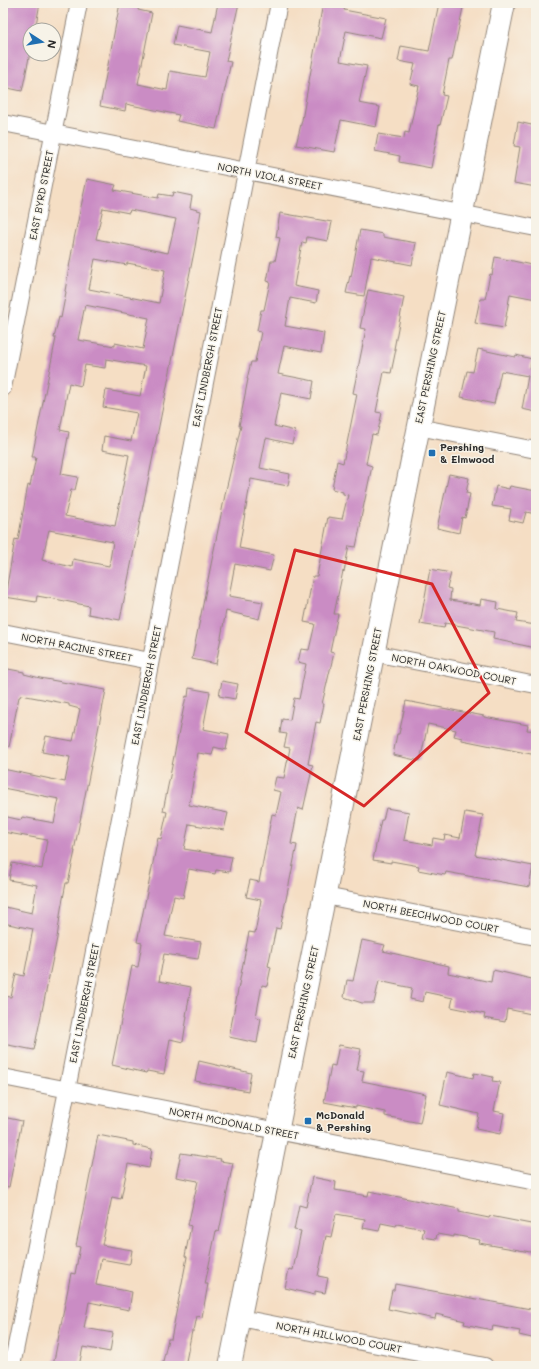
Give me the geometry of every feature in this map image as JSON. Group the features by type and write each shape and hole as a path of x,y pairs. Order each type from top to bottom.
{"street":[{"name":"EAST BYRD STREET","path":"3,388 79,3"},
{"name":"EAST LINDBERGH STREET","path":"12,1366 279,3"},
{"name":"EAST PERSHING STREET","path":"230,1366 504,3"},
{"name":"NORTH VIOLA STREET","path":"3,123 536,228"},
{"path":"418,427 536,450"},
{"name":"NORTH RACINE STREET","path":"3,632 150,661"},
{"name":"NORTH OAKWOOD COURT","path":"373,653 536,685"},
{"name":"NORTH BEECHWOOD COURT","path":"325,896 536,937"},
{"name":"NORTH MCDONALD STREET","path":"3,1077 536,1182"},
{"name":"NORTH HILLWOOD COURT","path":"240,1318 485,1366"}],"highlighted area":[{"path":"295,550 432,584 489,693 364,806 246,732"}],"building":[{"path":"3,3 40,3 36,22 22,22 22,62 28,62 22,91 3,87"},
{"path":"120,3 139,3 138,10 152,13 138,84 167,90 170,71 205,77 210,52 173,45 177,25 212,32 218,3 239,3 226,61 231,62 216,129 177,121 179,115 126,104 125,111 100,106"},
{"path":"323,3 346,3 344,10 386,18 381,38 346,31 340,61 367,66 359,103 380,107 376,127 341,120 334,152 296,145 302,120"},
{"path":"439,3 464,3 452,60 449,60 442,95 447,96 440,125 439,124 431,168 399,162 400,156 375,151 378,134 404,138 405,132 409,133 419,86 410,84 415,64 398,61 401,46 429,51"},
{"path":"518,122 536,126 536,187 514,183 520,147 514,146"},
{"path":"87,179 116,185 114,190 158,198 159,194 172,196 173,192 192,196 190,208 201,211 120,620 88,614 89,606 60,600 37,596 36,602 5,597 15,539 18,540 28,485 30,486 36,457 32,457 56,338 54,338 59,317 61,318 74,239","holes":["103,208 129,213 130,210 176,219 168,253 96,239","95,259 165,270 159,303 89,289","85,305 149,318 143,349 115,343 115,346 78,340","106,359 146,366 140,396 106,390 103,407 137,413 131,441 104,436 102,450 129,455 115,526 65,516 71,490 75,490 78,477 61,474 69,432 60,430 69,383 81,386 85,365 105,368","49,530 113,542 109,566 73,559 72,567 42,560"]},
{"path":"280,213 332,222 328,241 307,237 306,243 302,242 294,286 318,291 316,303 290,298 285,326 324,333 321,353 284,346 278,374 314,381 311,399 281,393 274,426 295,431 292,444 266,438 260,468 290,474 288,486 251,479 239,548 274,555 270,571 235,564 229,596 263,602 259,619 226,611 216,664 192,659 226,490 241,426 239,426 247,379 251,362 255,362 261,332 257,331 261,310 264,310 270,282 267,281 271,261 275,261 280,238 276,237"},
{"path":"360,230 383,234 383,237 416,243 412,265 371,257 364,296 346,293 350,276 351,277"},
{"path":"495,257 536,266 536,299 510,294 504,328 475,323 480,299 485,299 490,274 492,275"},
{"path":"368,290 404,297 391,373 384,372 376,412 382,413 377,435 372,434 366,464 372,466 356,547 349,546 334,614 338,614 330,652 334,653 322,704 324,704 320,723 316,722 308,764 313,765 303,810 298,808 291,844 297,845 280,929 276,928 268,966 271,967 267,986 262,985 256,1017 261,1018 257,1043 229,1037 249,932 255,933 261,900 246,897 250,880 259,882 272,814 276,815 281,792 273,790 276,777 284,778 290,748 284,747 287,734 280,733 282,719 290,720 294,698 299,699 306,664 298,662 301,649 309,650 315,624 304,622 313,576 317,576 328,517 342,519 348,495 332,489 337,461 343,463 357,394 353,393 366,329 360,328"},
{"path":"478,349 532,359 530,369 536,370 536,412 522,409 528,376 501,371 494,404 461,397 467,371 473,372"},
{"path":"449,474 469,478 466,493 470,494 465,518 462,517 459,533 437,528"},
{"path":"496,486 509,489 510,486 536,491 536,514 526,512 523,523 509,520 511,509 492,506"},
{"path":"430,569 451,573 447,588 451,589 450,600 480,605 481,599 498,602 497,609 518,613 516,622 536,625 536,648 493,639 494,632 445,623 444,628 420,624"},
{"path":"3,668 24,672 24,674 40,678 106,690 75,851 68,883 66,883 57,938 34,1050 3,1044 3,996 11,997 16,974 24,976 33,929 3,923 3,914 5,907 32,913 37,885 9,880 12,863 42,869 47,840 3,832 3,816 21,820 22,817 54,823 59,799 3,788 3,769 65,782 70,757 42,752 46,736 73,741 80,709 69,706 69,704 21,695 19,697 9,747 3,746"},
{"path":"222,681 238,684 235,699 219,696"},
{"path":"189,688 210,692 203,729 229,734 226,750 214,747 212,755 198,753 189,805 228,813 224,830 189,824 184,849 232,857 229,872 216,870 215,874 189,869 183,898 174,896 165,936 201,942 198,959 164,954 159,981 191,987 187,1016 183,1042 170,1039 164,1074 147,1071 146,1073 112,1065 132,966 138,967 142,943 137,942 158,838 161,839 167,812 163,811 186,696 188,697"},
{"path":"406,701 528,725 527,730 536,731 536,755 462,740 462,738 454,736 456,730 428,724 420,761 393,755"},
{"path":"386,808 409,812 404,840 432,845 433,838 444,840 445,835 460,838 465,812 483,815 475,855 533,866 529,887 446,872 445,875 418,870 419,866 391,861 391,863 373,860 381,820 383,820"},
{"path":"362,940 385,945 383,951 449,966 448,973 491,982 493,970 536,980 536,1015 507,1009 505,1022 484,1018 485,1014 451,1007 453,998 425,992 423,1002 410,999 412,988 379,981 374,1003 362,1003 344,997 347,980 353,981"},
{"path":"339,1045 361,1049 357,1070 364,1071 362,1081 426,1094 420,1123 385,1116 385,1112 356,1106 356,1108 324,1102 331,1065 335,1066"},
{"path":"199,1061 251,1073 248,1091 195,1081"},
{"path":"447,1072 473,1078 474,1073 493,1077 492,1081 500,1082 494,1111 504,1113 500,1134 476,1129 479,1114 440,1105"},
{"path":"3,1117 22,1121 9,1187 3,1186"},
{"path":"98,1135 133,1142 133,1145 152,1149 149,1168 128,1164 121,1199 112,1197 102,1245 132,1250 130,1263 101,1259 96,1285 132,1292 129,1310 89,1302 84,1328 113,1333 110,1352 83,1347 79,1366 53,1366 71,1273 75,1274 80,1247 76,1246"},
{"path":"181,1153 221,1159 220,1161 233,1163 219,1232 216,1231 205,1284 208,1284 202,1317 197,1316 194,1331 192,1331 185,1366 162,1366 168,1339 171,1339 187,1257 185,1256 191,1226 188,1225 198,1181 176,1177"},
{"path":"312,1177 336,1182 335,1190 368,1196 369,1191 459,1209 459,1212 489,1218 490,1216 536,1225 536,1253 479,1243 480,1240 454,1235 454,1237 437,1234 436,1239 422,1237 424,1229 397,1224 396,1226 381,1223 379,1231 363,1228 365,1219 336,1214 331,1237 326,1236 318,1276 328,1278 325,1293 315,1291 315,1295 285,1288 289,1269 293,1270 301,1231 294,1230 299,1205 306,1207"},
{"path":"395,1284 536,1310 536,1339 519,1335 520,1331 493,1326 492,1330 464,1324 465,1321 436,1314 435,1319 388,1309 392,1290 394,1290"}],"place":[{"name":"Pershing & Elmwood","path":"432,453"},
{"name":"McDonald & Pershing","path":"308,1121"}]}
